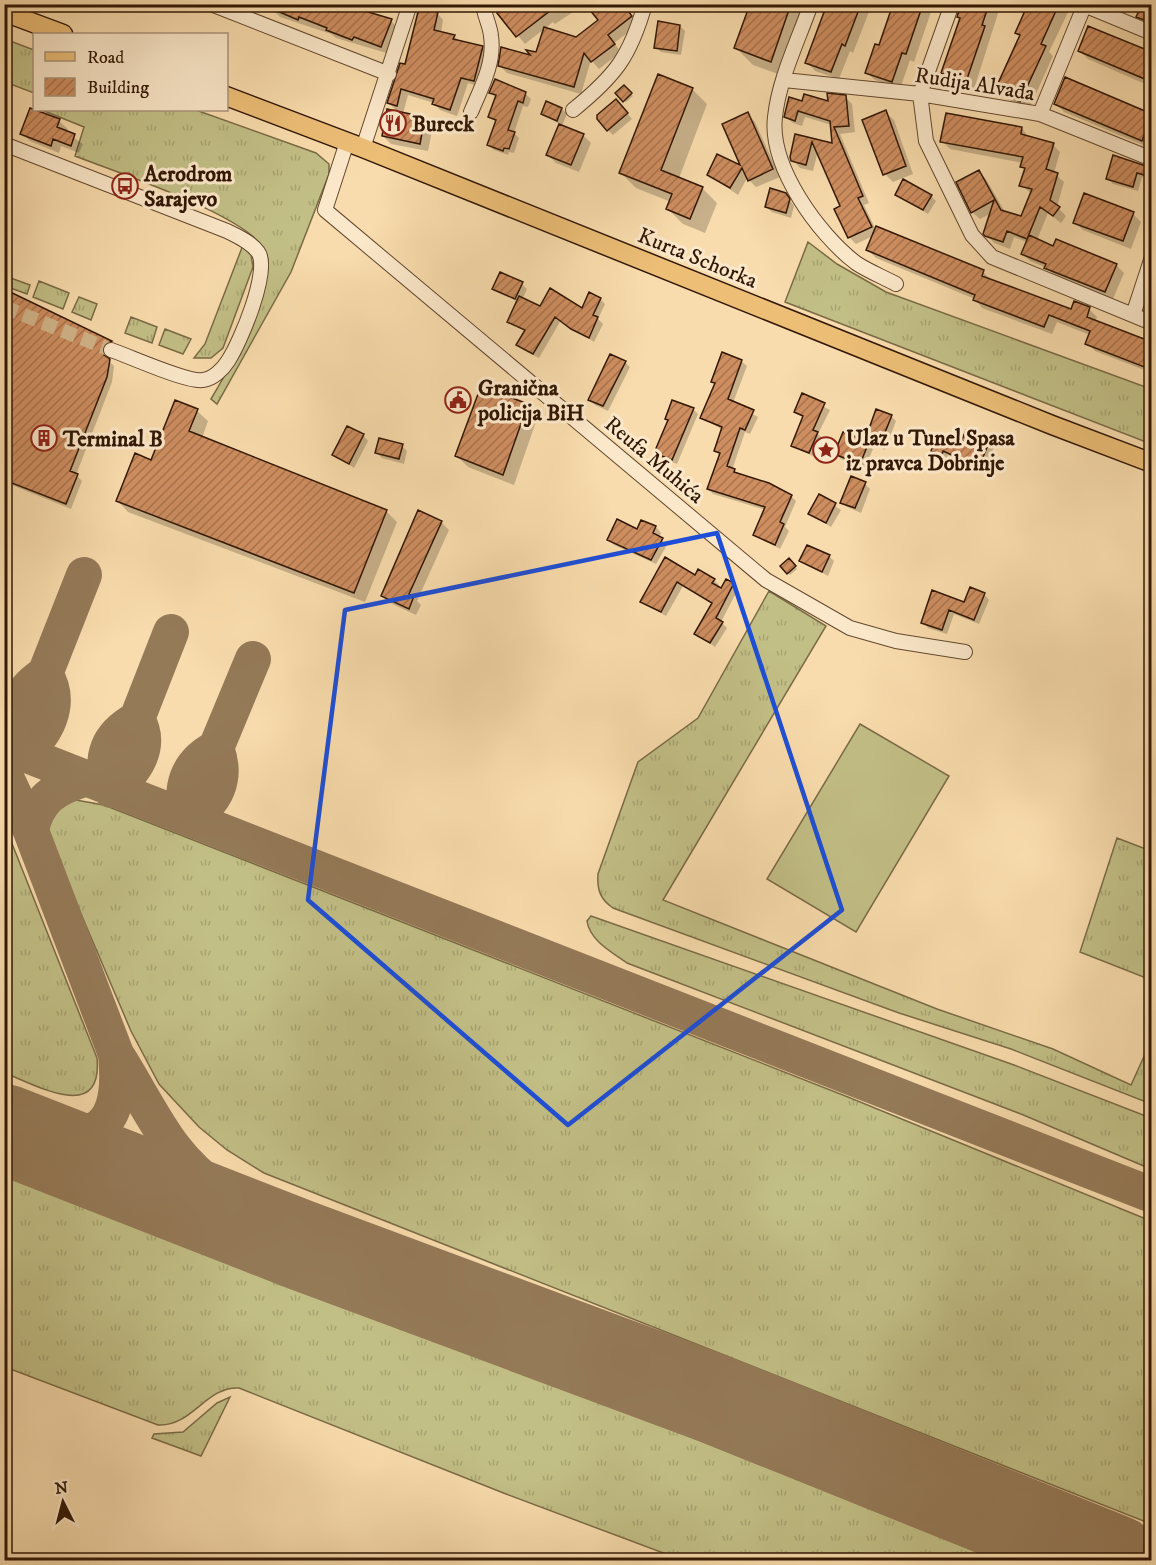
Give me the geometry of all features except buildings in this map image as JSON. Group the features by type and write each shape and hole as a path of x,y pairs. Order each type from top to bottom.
{"main road":[{"path":"4,12 60,33"},
{"name":"Kurta Schorka","path":"228,97 355,145 1152,463"}],"street":[{"path":"211,4 389,74"},
{"path":"355,145 389,74 410,4"},
{"path":"471,112 488,72 492,48 491,34 483,4"},
{"path":"573,110 600,88 624,60 645,4"},
{"path":"811,4 783,80 775,117 774,138 778,160 790,183 832,242 858,264 896,284"},
{"path":"952,4 920,94 926,141 972,235 992,257 1152,323"},
{"path":"1040,114 1084,5 1152,33"},
{"name":"Rudija Alvađa","path":"783,80 920,94 1040,114 1152,159"},
{"path":"4,144 227,231 258,252 262,263 260,280 228,361 213,377 202,381 111,350"},
{"name":"Reufa Muhića","path":"355,145 325,210 766,580 850,628 896,641 964,652"},
{"path":"1133,315 1152,256"}],"highlighted area":[{"path":"717,533 842,910 568,1125 308,900 345,610"}],"green space":[{"path":"5,39 33,50 33,93 5,82"},
{"path":"44,111 199,111 316,153 329,164 329,174 291,272 217,404 211,399 239,349 258,308 268,270 267,255 258,241 212,211 150,184 75,156 84,127"},
{"path":"808,242 837,264 886,292 1151,389 1151,444 785,302"},
{"path":"243,245 251,255 253,267 223,348 211,358 194,358 205,344"},
{"path":"5,276 30,285 27,294 5,286"},
{"path":"39,281 69,293 63,309 33,297"},
{"path":"79,297 97,304 91,320 72,312"},
{"path":"131,317 157,327 152,343 125,333"},
{"path":"165,329 191,339 183,354 159,345"},
{"path":"769,591 826,626 663,900 937,1009 1053,1049 1131,1085 1151,1041 1151,1104 1011,1049 899,1013 613,908 602,898 598,885 598,874 638,762 698,718"},
{"path":"860,724 949,776 856,932 767,879"},
{"path":"70,799 104,805 848,1097 1151,1221 1151,1524 264,1173 227,1150 199,1127 159,1084 131,1031 49,839 52,815 59,806"},
{"path":"5,826 97,1058 96,1078 90,1090 79,1095 65,1095 49,1091 5,1073"},
{"path":"1117,838 1151,851 1151,980 1080,952"},
{"path":"591,916 1014,1065 1151,1118 1151,1169 1021,1114 627,963 602,945 592,934 587,921"},
{"path":"4,1167 1004,1560 682,1560 506,1494 239,1388 217,1393 180,1420 158,1425 5,1367"},
{"path":"230,1397 201,1456 152,1438 154,1434 183,1432 217,1403"}],"taxiway":[{"path":"45,674 84,575"},
{"path":"137,719 171,632"},
{"path":"216,748 253,659"},
{"path":"45,674 52,696 50,718 38,738 21,753 15,729 17,708 27,690 45,674"},
{"path":"137,719 143,740 139,759 127,776 111,790 106,767 108,748 119,732 137,719"},
{"path":"4,746 1152,1195"},
{"path":"216,748 221,770 217,789 206,805 189,819 184,797 188,778 198,761 216,748"},
{"path":"4,773 31,831"},
{"path":"84,779 64,786 49,796 38,811 31,831 116,1054"},
{"path":"11,1131 59,1136 79,1135 94,1130 106,1121 114,1105 117,1084 116,1054 158,1125 186,1163 232,1201 298,1244"}],"runway":[{"path":"4,1129 298,1244 712,1398 1115,1560"}],"tunnel":[{"path":"4,307 111,350"}],"place":[{"name":"Bureck","path":"393,123"},
{"name":"Aerodrom Sarajevo","path":"125,186"},
{"name":"Granična policija BiH","path":"458,400"},
{"name":"Terminal B","path":"44,438"},
{"name":"Ulaz u Tunel Spasa iz pravca Dobrinje","path":"826,450"}]}
